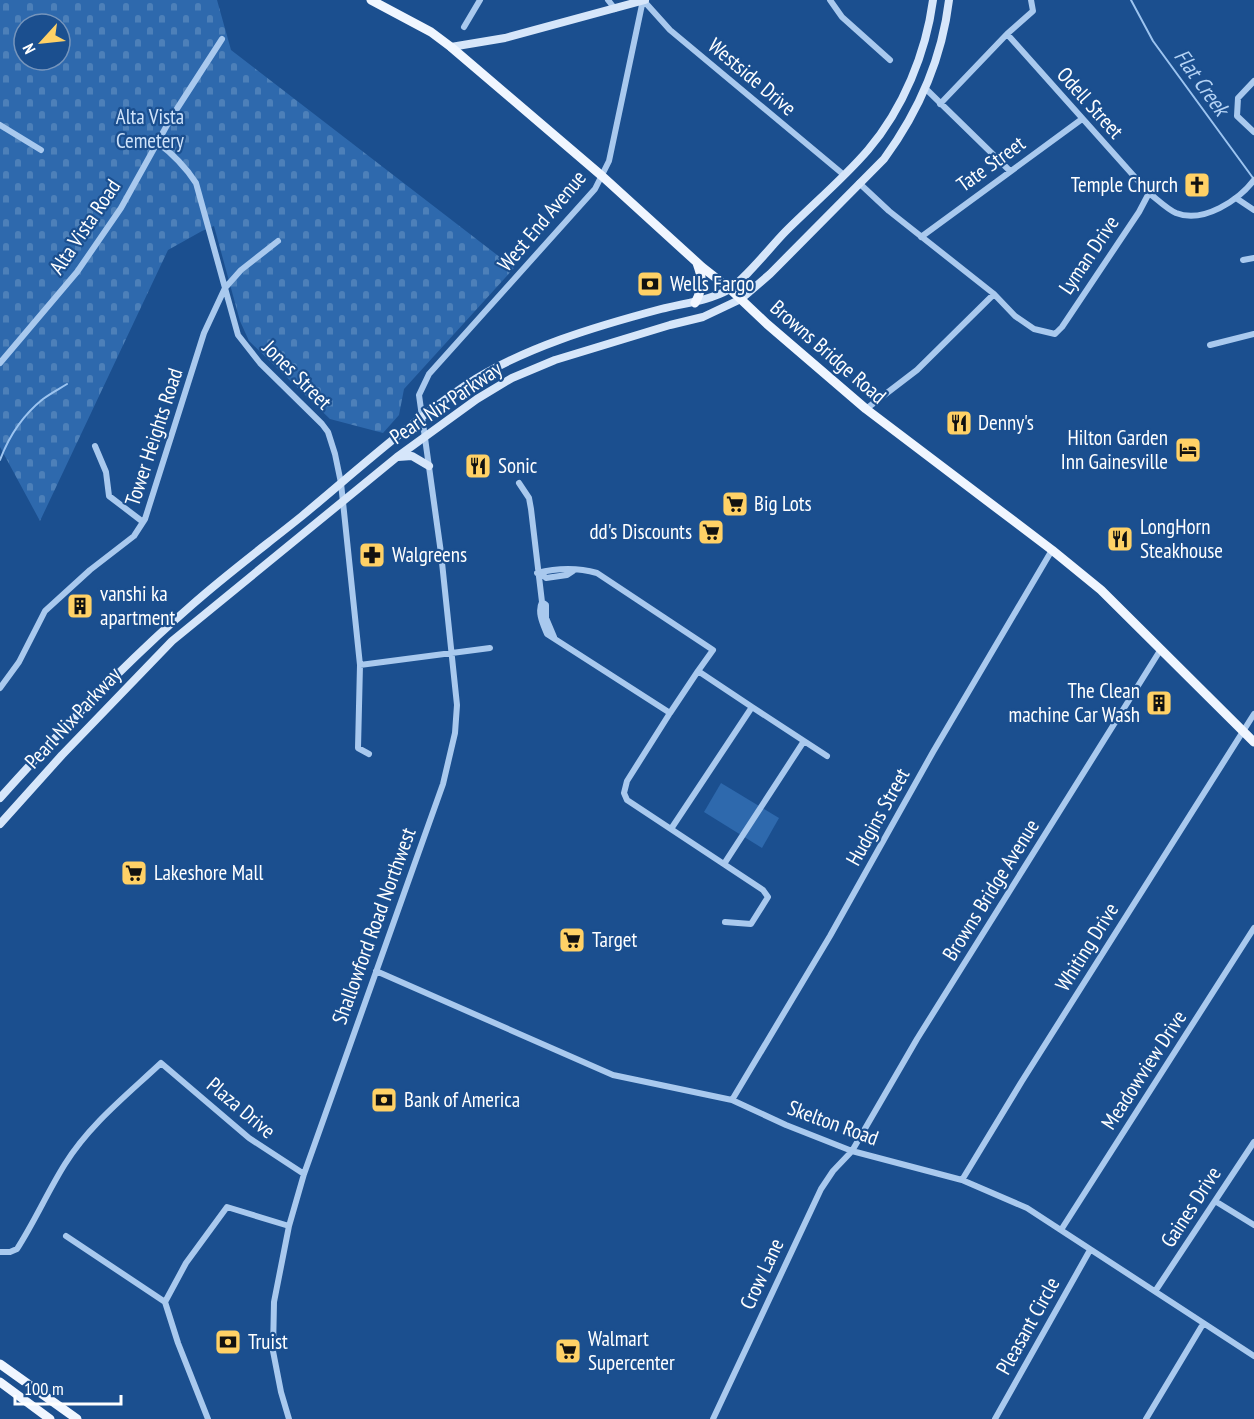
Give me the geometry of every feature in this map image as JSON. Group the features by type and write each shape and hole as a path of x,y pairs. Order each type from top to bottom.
{"main road":[{"name":"Browns Bridge Road","path":"371,0 431,32 451,47 602,176 866,410 1052,550 1101,590 1254,742"},
{"path":"451,47 505,38 612,4 644,0"},
{"name":"Pearl Nix Parkway","path":"0,798 49,743 140,652 196,601 422,417 468,384 497,367 540,347 653,311 695,303 730,289 844,175 884,129 905,93 924,42 933,0"},
{"name":"Pearl Nix Parkway","path":"0,824 62,755 172,641 425,436 477,399 512,378 555,360 703,317 741,299 770,274 884,159 898,139 926,89 941,47 949,0"},
{"path":"695,303 702,289 698,263"},
{"path":"397,457 412,456 429,466"},
{"path":"0,1364 77,1419"},
{"path":"0,1382 50,1419"}],"street":[{"path":"464,27 480,0"},
{"name":"Westside Drive","path":"644,0 670,30 844,175"},
{"name":"West End Avenue","path":"425,436 419,395 429,374 595,189 602,176 609,161 644,0"},
{"path":"830,0 842,17 890,60"},
{"path":"940,104 1007,34 1033,11 1032,0"},
{"name":"Odell Street","path":"1007,34 1149,193 1177,213 1198,215 1230,203 1254,180"},
{"name":"Alta Vista Road","path":"0,363 77,272 121,208 179,104 222,39"},
{"path":"1254,81 1238,98 1237,116 1254,132"},
{"path":"926,89 1010,171"},
{"name":"Tate Street","path":"921,237 1082,119"},
{"path":"0,125 41,150"},
{"name":"Jones Street","path":"157,142 187,168 196,183 238,335 246,348 328,432 341,483 360,665 358,748 369,754"},
{"path":"859,183 889,211 994,294 917,370 866,410"},
{"name":"Lyman Drive","path":"994,294 1015,316 1034,329 1055,334 1139,212 1149,193"},
{"path":"1236,198 1254,210"},
{"name":"Tower Heights Road","path":"0,688 19,662 45,611 90,570 134,536 143,522 201,342 225,288 241,270 278,241"},
{"path":"1243,260 1254,258"},
{"path":"1210,345 1254,334"},
{"name":"Shallowford Road Northwest","path":"289,1419 277,1377 272,1335 274,1302 290,1226 304,1174 443,784 455,733 457,705 452,654 425,436"},
{"path":"95,446 106,472 109,496 143,522"},
{"path":"519,483 529,498 542,602 540,605 548,634 670,713"},
{"name":"Hudgins Street","path":"732,1100 824,946 933,752 1052,550"},
{"path":"539,573 546,578 556,573 567,575 573,571 586,570 597,573 712,650 627,781 624,793 627,800 763,890 768,897 751,924 725,922"},
{"path":"360,665 490,648"},
{"name":"Browns Bridge Avenue","path":"852,1151 917,1039 1161,650"},
{"path":"698,671 828,756"},
{"path":"671,829 752,707"},
{"name":"Whiting Drive","path":"962,1180 1161,859 1254,714"},
{"path":"724,864 804,741"},
{"name":"Meadowview Drive","path":"1061,1230 1254,928"},
{"name":"Skelton Road","path":"376,971 613,1075 732,1100 786,1125 852,1151 962,1180 1027,1208 1254,1356"},
{"name":"Plaza Drive","path":"0,1252 10,1252 17,1248 65,1163 76,1148 114,1106 161,1063 249,1138 304,1174"},
{"name":"Gaines Drive","path":"1156,1290 1254,1142"},
{"name":"Crow Lane","path":"713,1419 821,1189 832,1171 852,1151"},
{"path":"1215,1201 1254,1225"},
{"path":"165,1302 186,1263 227,1207 290,1226"},
{"path":"66,1236 165,1302 181,1352 208,1419"},
{"name":"Pleasant Circle","path":"995,1419 1090,1250"},
{"path":"1146,1419 1203,1324"}],"green space":[{"name":"Alta Vista Cemetery","path":"0,0 217,0 231,50 514,268 404,389 399,415 383,433 330,419 249,341 240,321 214,226 202,231 168,250 40,521 0,447"},
{"path":"721,783 779,818 762,848 704,812"}],"waterway":[{"name":"Flat Creek","path":"1131,0 1153,41 1253,178"},
{"path":"0,460 12,434 29,412 43,399 67,384"}],"place":[{"name":"Temple Church","path":"1197,185"},
{"name":"Wells Fargo","path":"650,284"},
{"name":"Denny's","path":"959,423"},
{"name":"Hilton Garden Inn Gainesville","path":"1188,450"},
{"name":"Sonic","path":"478,466"},
{"name":"Big Lots","path":"735,504"},
{"name":"dd's Discounts","path":"711,532"},
{"name":"LongHorn Steakhouse","path":"1120,539"},
{"name":"Walgreens","path":"372,555"},
{"name":"vanshi ka apartment","path":"80,606"},
{"name":"The Clean machine Car Wash","path":"1159,703"},
{"name":"Lakeshore Mall","path":"134,873"},
{"name":"Target","path":"572,940"},
{"name":"Bank of America","path":"384,1100"},
{"name":"Truist","path":"228,1342"},
{"name":"Walmart Supercenter","path":"568,1351"}]}
